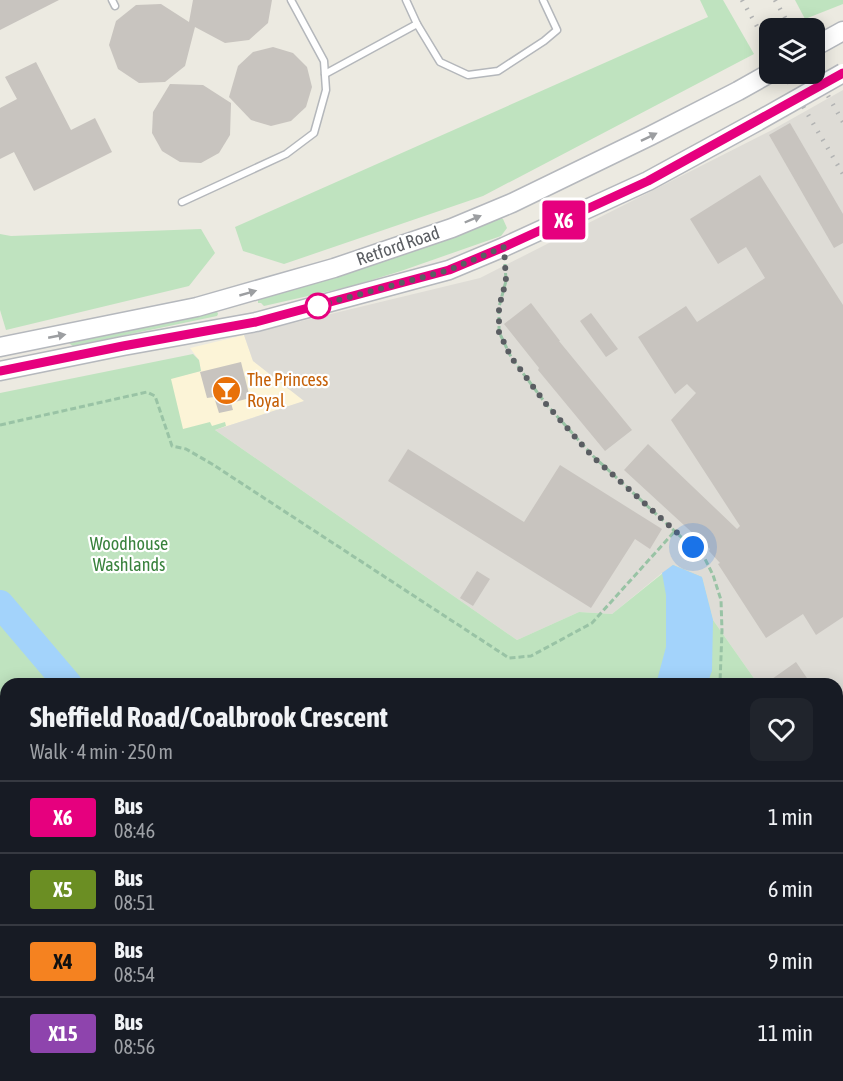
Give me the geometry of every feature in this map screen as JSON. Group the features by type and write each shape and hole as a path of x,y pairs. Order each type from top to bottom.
{"main road":[{"path":"825,41 840,33"},
{"name":"Retford Road","path":"0,371 256,322 449,270 648,181 843,73"},
{"name":"Retford Road","path":"0,347 197,307 334,268 441,232 512,203 650,136 759,79"}],"lane":[{"path":"182,202 286,154 314,133 326,90 324,61 291,0"},
{"path":"406,0 417,24 440,62 468,75 498,71 558,30 543,0"},
{"path":"325,74 417,24"}],"path":[{"path":"504,247 506,281 499,307 499,332 511,357 546,404 592,456 705,559 721,600 720,678"},
{"path":"0,425 147,392 155,396 172,446 186,449 212,464 509,658 531,656 592,623 675,531"}],"shaded area":[{"path":"843,90 843,678 754,678 713,620 702,577 662,573 612,614 579,612 517,640 215,430 304,401 253,361 244,335 480,278 772,130"},
{"path":"244,335 253,361 305,401 215,430 181,437 168,379 201,371 199,360 190,348"}],"green space":[{"path":"700,0 723,0 754,54 483,196 284,264 243,251 235,227 708,17"},
{"path":"795,0 843,0 843,4 804,18"},
{"path":"499,217 503,219 507,228 501,236 352,286 264,306 258,303 261,296"},
{"path":"201,229 215,253 189,286 6,330 0,310 0,234 11,236"},
{"path":"217,311 217,316 73,346 69,342"},
{"name":"Woodhouse Washlands","path":"193,354 199,360 201,371 171,379 183,429 210,422 212,426 225,422 226,426 215,430 517,640 579,612 612,614 673,565 702,577 713,620 754,678 0,678 0,393"}],"water":[{"path":"673,565 702,577 713,620 712,671 709,678 658,678 666,647 666,595 662,573"}],"building":[{"path":"0,0 59,0 0,30"},
{"path":"193,0 272,0 268,23 249,40 225,43 195,27 185,66 165,82 139,83 118,69 109,45 116,21 136,5 161,4 189,22"},
{"path":"273,47 293,53 307,67 312,87 306,107 291,121 271,126 251,120 229,97 238,66 253,52"},
{"path":"36,62 71,130 95,118 112,152 34,191 14,152 0,159 0,108 17,99 5,77"},
{"path":"170,84 203,85 231,103 230,135 219,153 201,163 180,162 162,151 152,133 153,112"},
{"path":"790,123 843,214 843,243 834,248 769,135"},
{"path":"760,175 843,305 843,617 816,635 803,614 766,638 718,564 720,563 709,551 710,549 624,470 648,444 737,529 740,526 671,420 696,393 687,384 675,394 638,337 686,306 697,322 765,278 746,247 718,264 690,219"},
{"path":"531,303 632,430 605,451 538,370 539,368 504,324"},
{"path":"591,313 618,349 606,357 580,321"},
{"name":"The Princess Royal","path":"241,362 250,398 231,403 233,410 219,413 214,397 207,398 200,372"},
{"path":"408,449 524,522 560,465 662,529 650,549 635,539 591,608 388,481"},
{"path":"477,571 490,579 473,606 460,598"},
{"path":"796,662 807,678 773,678"}],"waterway":[{"path":"0,604 63,678"}],"railway":[{"path":"742,0 759,30"},
{"path":"775,0 785,18"},
{"path":"790,84 843,174"},
{"path":"821,84 843,122"}],"bus line":[{"name":"X6","path":"0,371 256,322 449,270 648,181 843,73"}],"place":[{"name":"The Princess Royal","path":"226,390"}],"route":[{"path":"318,306 313,307 449,270 504,247 506,281 499,307 499,332 511,357 546,404 592,456 693,547"}]}
